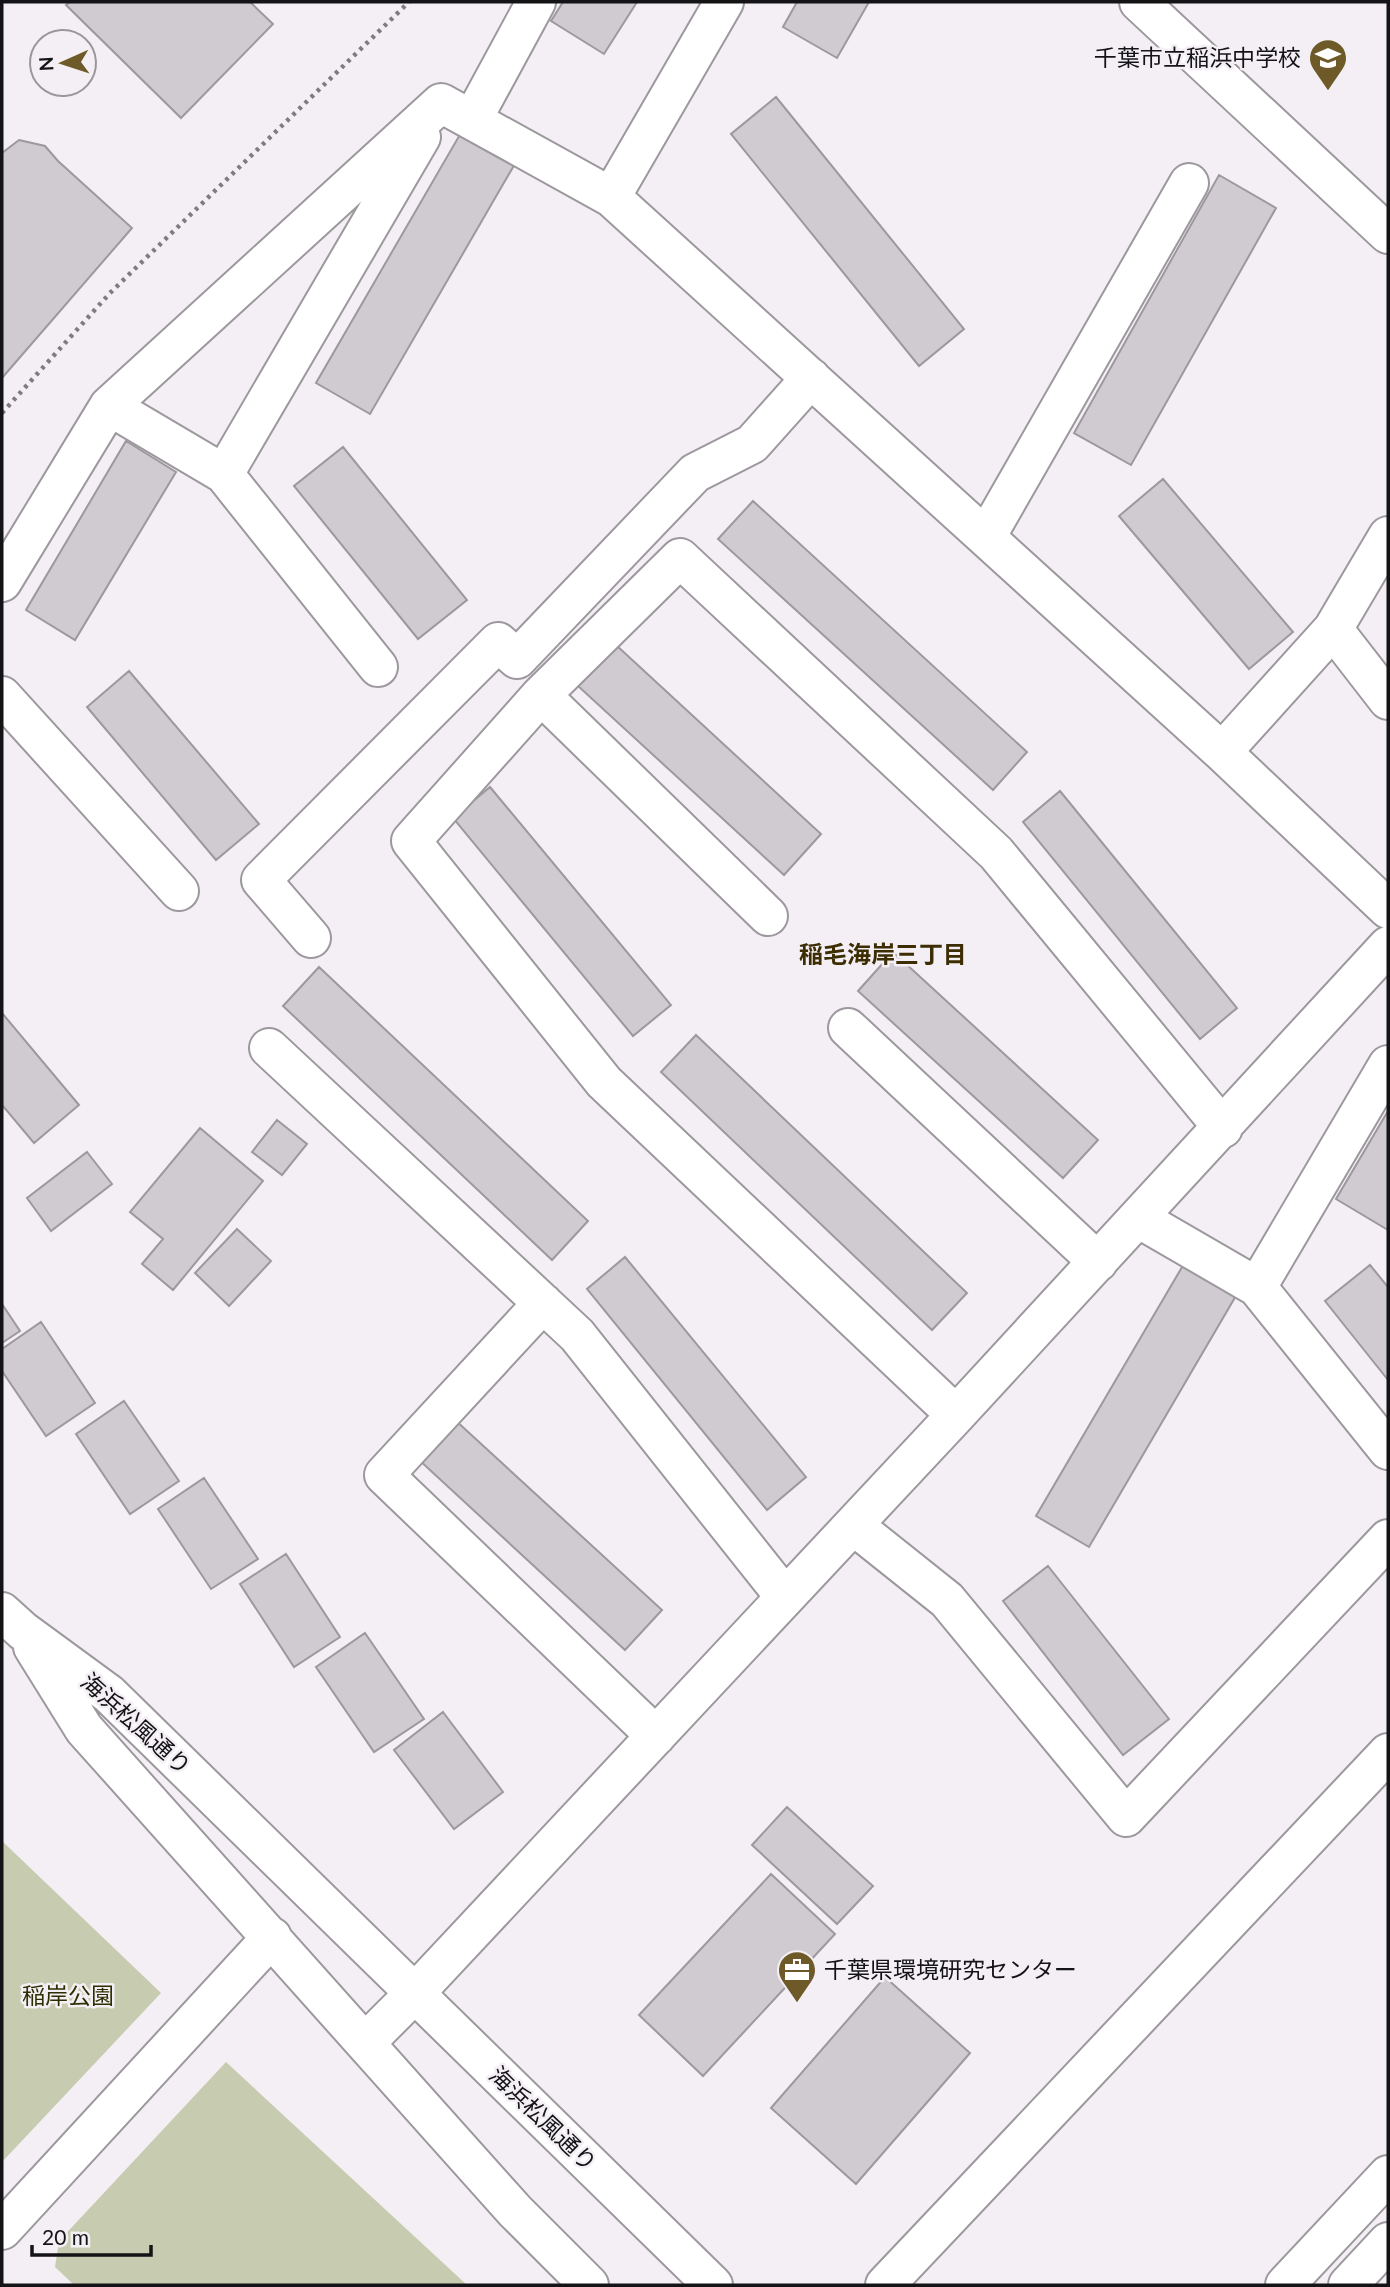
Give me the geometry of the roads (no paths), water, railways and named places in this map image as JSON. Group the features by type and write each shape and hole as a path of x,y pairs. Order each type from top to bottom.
{"street":[{"path":"225,474 456,112 536,2"},
{"path":"611,197 724,2"},
{"path":"1139,2 1388,234"},
{"path":"456,112 611,197 1222,752 1388,909"},
{"path":"2,582 109,406 456,112"},
{"path":"986,537 1189,183"},
{"path":"311,938 261,880 498,642 517,659 695,473 752,444 811,378"},
{"path":"109,406 225,474 378,667"},
{"path":"1222,752 1333,629 1388,536"},
{"path":"956,1415 604,1082 411,841 541,695 680,558 996,853 1223,1128"},
{"path":"1333,629 1388,700"},
{"path":"2,695 178,891"},
{"path":"541,695 768,916"},
{"path":"365,2043 415,1993 956,1415 1388,946"},
{"path":"848,1028 1098,1262"},
{"path":"269,1048 578,1335 785,1597"},
{"path":"1256,1287 1388,1065"},
{"path":"1138,1218 1256,1287 1388,1450"},
{"path":"543,1303 384,1475 656,1736"},
{"path":"853,1525 947,1600 1126,1817 1388,1539"},
{"name":"海浜松風通り","path":"12,1621 84,1729 515,2211 589,2285"},
{"name":"海浜松風通り","path":"12,1621 109,1694 713,2285"},
{"path":"885,2285 1388,1753"},
{"path":"2,2230 272,1937"},
{"path":"1285,2285 1388,2175"},
{"path":"1348,2285 1388,2242"}],"place":[{"name":"千葉市立稲浜中学校","path":"1328,92"},
{"name":"千葉県環境研究センター","path":"797,2004"}],"district":[{"name":"稲毛海岸三丁目","path":"883,955"}],"park label":[{"name":"稲岸公園","path":"68,1996"}]}
